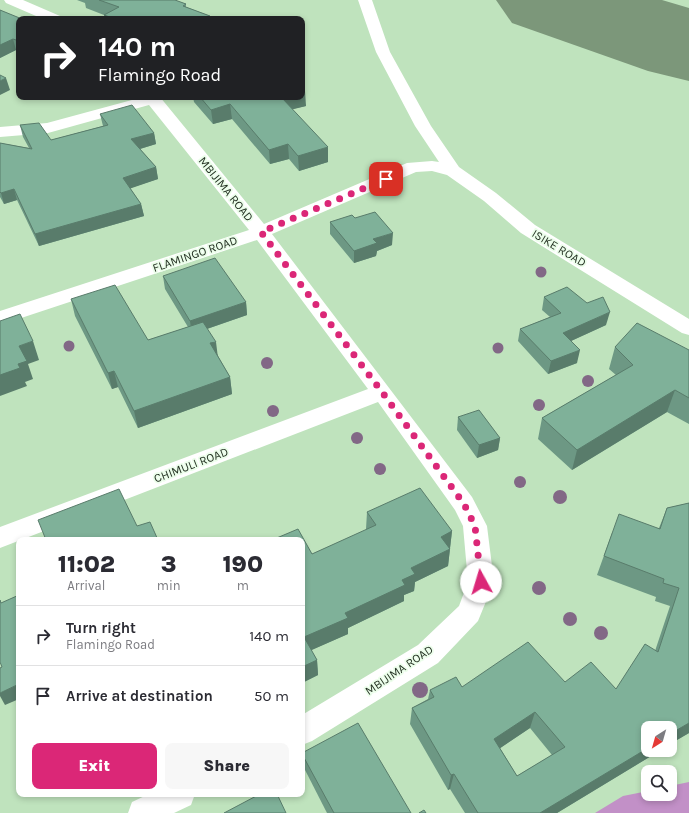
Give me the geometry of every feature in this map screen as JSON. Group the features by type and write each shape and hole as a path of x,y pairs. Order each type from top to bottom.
{"street":[{"path":"11,0 48,16"},
{"path":"365,0 383,52 423,126 453,171"},
{"name":"MBIJIMA ROAD","path":"0,132 48,128 145,100"},
{"name":"MBIJIMA ROAD","path":"154,100 261,232 382,392 464,504 475,526 481,582 469,613 428,654 305,729"},
{"name":"ISIKE ROAD","path":"432,166 453,171 490,197 528,230 689,328"},
{"name":"FLAMINGO ROAD","path":"0,318 261,232 413,168 432,166"},
{"name":"CHIMULI ROAD","path":"0,538 382,392"},
{"path":"143,813 174,797"}],"shaded area":[{"path":"689,782 689,813 595,813 623,796 641,792 641,801 677,801 677,785"}],"building":[{"path":"99,0 175,0 186,4 183,6 210,16 104,15 119,7"},
{"path":"0,10 16,17 16,40 13,39 0,45"},
{"path":"0,75 6,78 0,81"},
{"path":"203,100 284,100 328,147 298,156 288,144 269,150 230,104 211,110"},
{"path":"132,105 154,133 131,139 156,167 123,178 141,204 35,234 14,189 0,192 0,143 32,149 20,125 39,123 51,140 108,125 100,114"},
{"path":"375,212 393,233 373,239 377,243 354,251 330,222 352,215 355,218"},
{"path":"215,258 246,302 190,321 163,276"},
{"path":"115,285 148,340 203,322 216,342 210,343 230,377 134,411 114,371 108,373 71,299"},
{"path":"567,287 587,303 603,297 610,312 563,333 580,350 551,361 520,329 561,313 544,297"},
{"path":"20,314 33,341 19,346 27,361 18,364 20,368 0,375 0,321"},
{"path":"637,323 689,350 689,398 675,390 577,450 542,418 633,365 615,347"},
{"path":"479,410 500,438 479,445 458,417"},
{"path":"420,488 452,531 441,537 450,549 411,568 415,574 402,580 405,585 345,613 348,618 305,637 305,542 312,554 376,525 367,512"},
{"path":"119,489 137,526 150,522 157,537 45,537 38,520"},
{"path":"689,503 689,723 677,730 677,721 641,721 641,752 540,813 478,813 454,774 451,775 412,708 434,697 430,690 456,677 462,687 528,642 565,682 591,662 616,689 645,644 658,652 679,588 663,583 664,579 604,556 619,514 660,529 667,508","holes":["535,712 565,747 517,776 494,739"]},
{"path":"298,529 302,537 279,537"},
{"path":"16,596 16,685 0,693 0,668 2,667 0,662 0,600 1,603"},
{"path":"305,639 317,660 305,666"},
{"path":"358,723 411,813 334,813 305,760 305,751"},
{"path":"254,797 278,797 286,813 224,813"},
{"path":"424,810 426,813 419,813"}],"runway":[{"path":"550,0 689,46"}],"route":[{"path":"386,179 261,232 382,392 464,504 475,526 481,582"}]}
